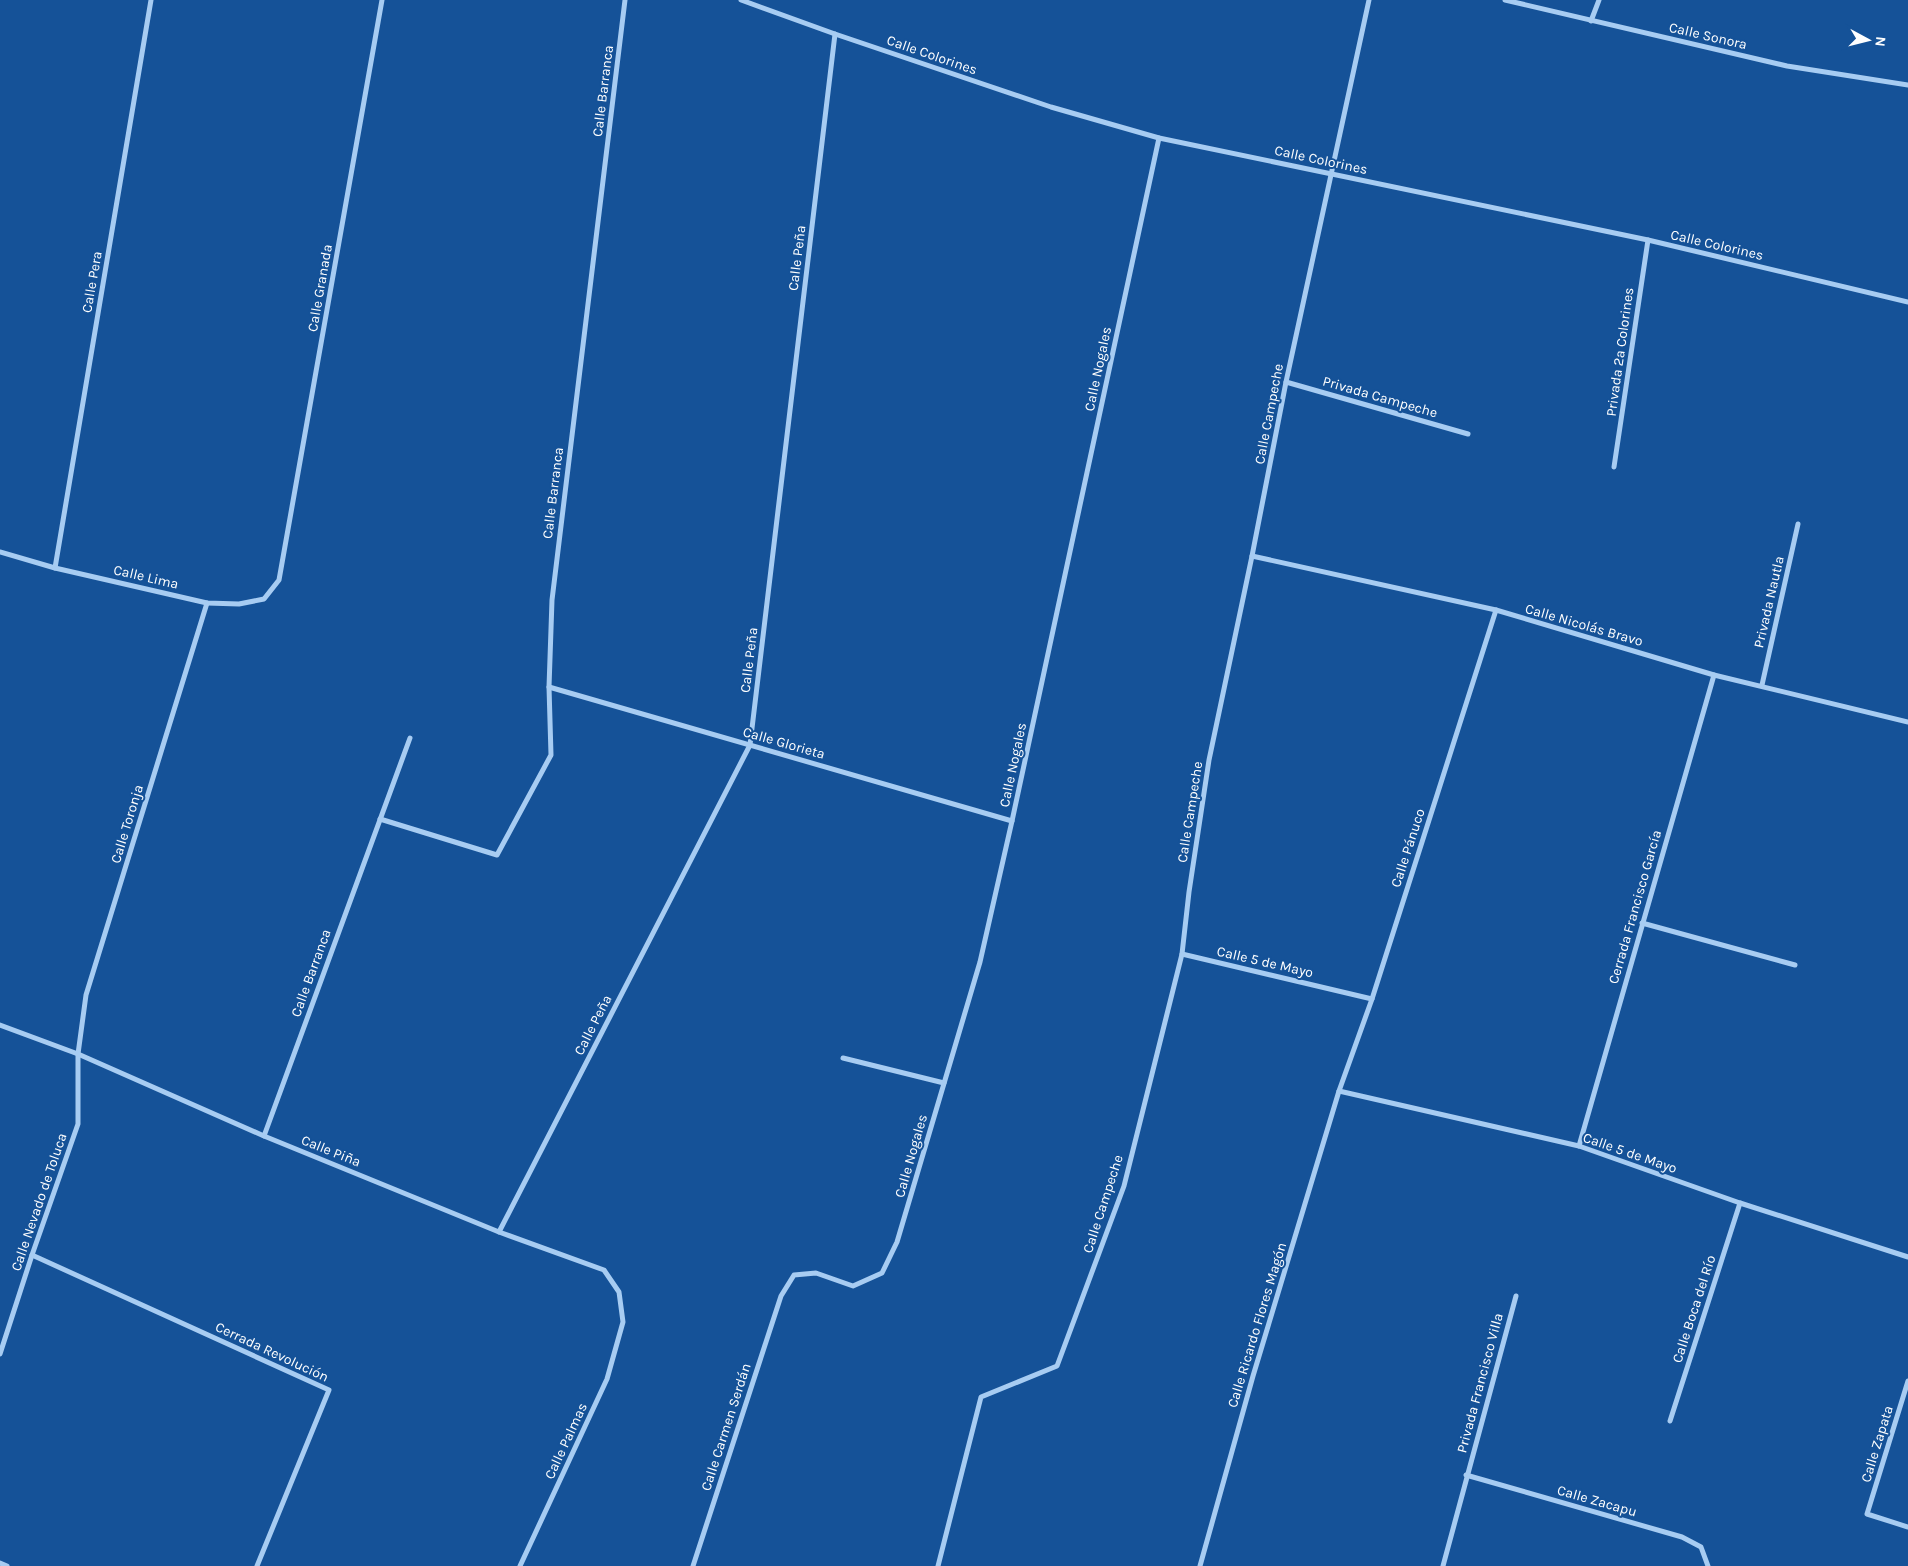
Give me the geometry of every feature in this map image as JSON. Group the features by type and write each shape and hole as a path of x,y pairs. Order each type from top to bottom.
{"street":[{"name":"Calle Pera","path":"55,568 150,0"},
{"name":"Calle Granada","path":"279,580 382,0"},
{"name":"Calle Barranca","path":"380,819 498,855 551,755 549,687 552,600 625,0"},
{"name":"Calle Colorines","path":"741,0 1050,107 1159,138 1648,240 1908,302"},
{"name":"Calle Campeche","path":"938,1566 980,1397 1057,1366 1124,1186 1182,954 1189,892 1209,760 1286,382 1369,0"},
{"name":"Calle Sonora","path":"1505,0 1592,22 1787,66 1908,85"},
{"path":"1592,22 1599,0"},
{"name":"Calle Peña","path":"500,1232 750,745 835,34"},
{"name":"Calle Nogales","path":"781,1296 794,1275 816,1273 853,1286 882,1273 896,1242 918,1174 980,962 1159,138"},
{"name":"Privada 2ª Colorines","path":"1614,468 1648,240"},
{"name":"Privada Campeche","path":"1286,382 1468,434"},
{"name":"Privada Nautla","path":"1762,685 1798,524"},
{"name":"Calle Lima","path":"0,552 55,568 207,603 240,604 264,599 279,580"},
{"name":"Calle Nicolás Bravo","path":"1252,556 1496,610 1714,675 1762,685 1908,722"},
{"name":"Calle Toronja","path":"78,1054 86,995 207,603"},
{"name":"Calle Pánuco","path":"1339,1091 1372,999 1496,610"},
{"name":"Cerrada Francisco García","path":"1579,1146 1714,675"},
{"name":"Calle Glorieta","path":"549,687 1012,821"},
{"name":"Calle Barranca","path":"264,1136 410,738"},
{"path":"1642,922 1796,966"},
{"name":"Calle 5 de Mayo","path":"1182,954 1372,999"},
{"name":"Calle Piña","path":"0,1025 78,1054 264,1136 500,1232 604,1270 619,1292 623,1322"},
{"name":"Calle Nevado de Toluca","path":"0,1354 78,1124 78,1054"},
{"path":"843,1058 944,1082"},
{"name":"Calle 5 de Mayo","path":"1339,1091 1579,1146 1740,1203 1908,1257"},
{"name":"Calle Ricardo Flores Magón","path":"1200,1566 1253,1376 1339,1091"},
{"name":"Calle Boca del Río","path":"1670,1421 1740,1203"},
{"name":"Cerrada Revolución","path":"32,1255 329,1390 257,1566"},
{"name":"Calle Carmen Serdán","path":"693,1566 781,1296"},
{"name":"Privada Francisco Villa","path":"1443,1566 1466,1475 1516,1296"},
{"name":"Calle Palmas","path":"520,1566 607,1379 623,1322"},
{"name":"Calle Zapata","path":"1908,1381 1867,1514 1908,1527"},
{"name":"Calle Zacapu","path":"1466,1475 1682,1537 1701,1547 1708,1565"},
{"path":"0,1563 7,1566"}]}
